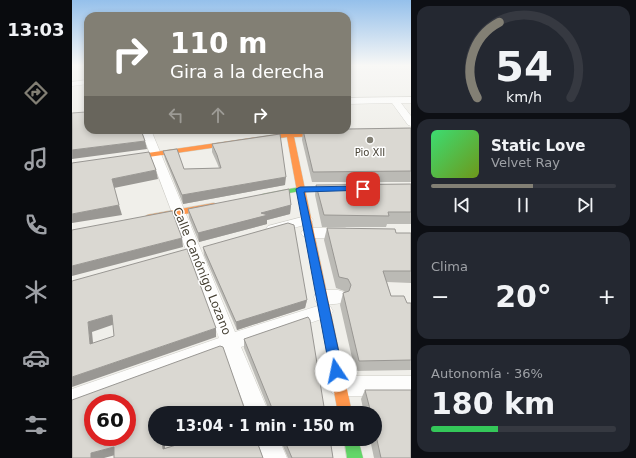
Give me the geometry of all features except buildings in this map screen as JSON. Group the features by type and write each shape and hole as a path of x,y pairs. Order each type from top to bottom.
{"street":[{"path":"351,101 411,100"},
{"path":"395,101 411,123"},
{"name":"Calle Canónigo Lozano","path":"148,134 255,406"},
{"path":"72,166 283,134"},
{"path":"289,134 307,227 328,302 339,386 343,406"},
{"path":"254,198 300,189 348,189"},
{"path":"140,220 224,204"},
{"path":"261,232 307,227 356,233"},
{"path":"72,399 230,342 328,302"},
{"path":"339,386 411,386"},
{"path":"271,446 275,458"},
{"path":"352,446 355,458"}],"traffic: fast":[{"path":"263,196 300,189 342,189"},
{"path":"352,446 355,458"}],"traffic: slow":[{"path":"290,134 344,406"},
{"path":"72,166 289,135 330,134"},
{"path":"147,218 214,206"}],"place":[{"name":"Pio XII","path":"370,140"}],"route":[{"path":"336,371 300,189 363,189"}]}
